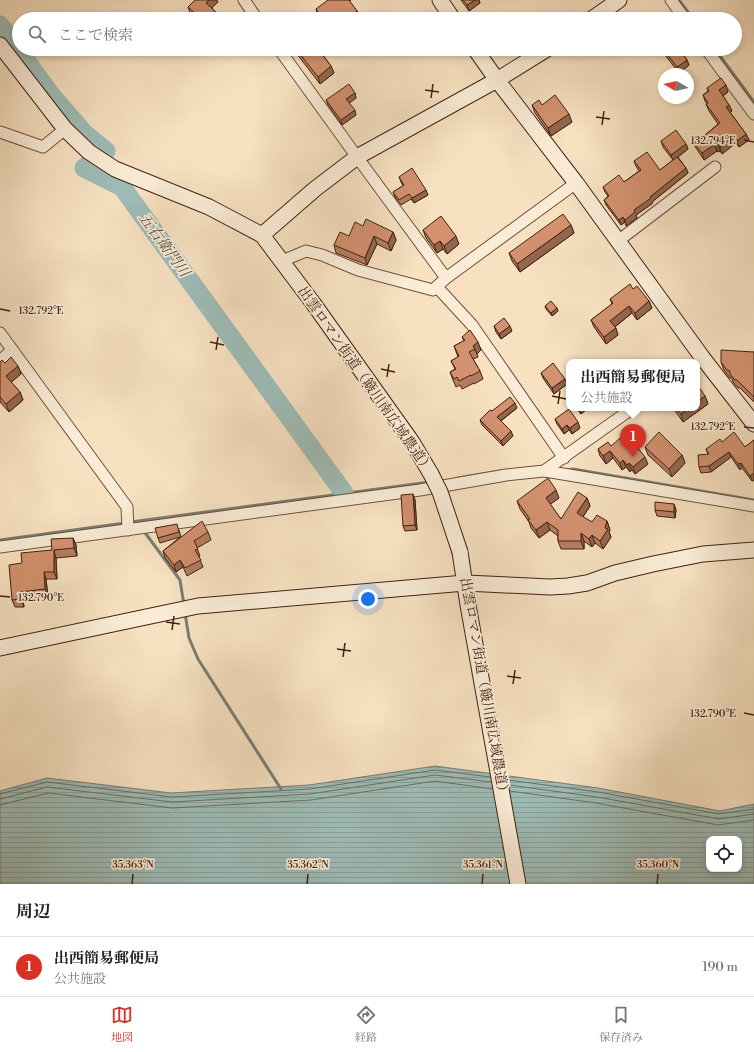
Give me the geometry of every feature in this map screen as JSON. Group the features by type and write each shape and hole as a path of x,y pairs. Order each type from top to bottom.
{"street":[{"path":"244,0 252,12"},
{"path":"440,0 448,12"},
{"path":"602,12 619,0"},
{"path":"671,0 680,12"},
{"name":"出雲ロマン街道（簸川南広域農道）","path":"0,45 64,129 89,152 115,169 209,207 262,235 313,303 412,442 440,492 460,552 468,605 518,884"},
{"path":"284,56 446,278"},
{"path":"480,56 618,241 698,359"},
{"path":"262,235 315,189 357,157 497,80 536,56"},
{"path":"711,56 754,114"},
{"path":"0,132 43,147 64,129"},
{"path":"618,241 715,167"},
{"path":"282,261 306,250 322,254 366,272 433,290 446,278 576,183"},
{"path":"437,287 472,325 564,458"},
{"path":"0,333 127,507 128,530"},
{"path":"0,361 12,350"},
{"path":"700,361 754,424"},
{"path":"545,471 629,411"},
{"path":"0,547 420,490 506,475 545,471 754,506"},
{"path":"0,648 198,606 465,583 550,587 568,586 587,583 615,573 653,564 704,554 754,550"}],"water":[{"path":"435,766 598,788 720,811 754,804 754,884 0,884 0,791 47,778 171,793 309,785"}],"building":[{"path":"195,0 209,0 206,3 216,12 193,12 188,7"},
{"path":"328,0 349,0 357,11 318,12 316,9"},
{"path":"463,0 475,0 467,5"},
{"path":"302,56 323,56 331,66 318,77"},
{"path":"668,56 684,56 687,60 677,67"},
{"path":"721,78 726,85 719,90 729,105 726,107 746,134 737,141 733,136 720,147 718,144 715,146 714,145 702,153 693,142 703,135 704,136 720,123 706,104 708,103 703,95 709,91 707,88"},
{"path":"349,84 355,93 346,99 355,110 341,120 326,100"},
{"path":"555,95 569,114 548,128 532,105 539,100 542,105"},
{"path":"676,130 686,144 671,155 661,141"},
{"path":"647,152 660,170 677,157 686,168 650,197 651,198 634,210 635,212 625,220 623,217 619,220 604,200 609,196 603,187 619,175 624,182 641,170 634,161"},
{"path":"412,168 426,190 412,198 409,194 399,200 393,192 404,185 399,177"},
{"path":"563,214 571,225 517,264 509,253"},
{"path":"441,216 456,236 444,246 440,241 434,245 423,230"},
{"path":"366,219 393,232 388,243 374,236 365,258 334,245 340,232 349,236 355,222 363,226"},
{"path":"630,284 633,289 637,286 649,301 635,313 629,306 610,321 616,328 604,337 591,320 613,303 610,299"},
{"path":"551,301 557,308 551,313 545,306"},
{"path":"504,318 510,326 499,334 494,326"},
{"path":"470,330 478,342 473,346 475,349 469,352 480,371 459,381 457,377 454,379 450,372 456,369 451,361 459,356 454,346 465,340 462,337"},
{"path":"721,350 754,352 754,397 737,380 735,380 730,374 730,371 727,370 721,362"},
{"path":"11,357 18,366 6,376 20,392 6,404 0,397 0,362 2,360 5,363"},
{"path":"553,363 565,379 552,388 541,373"},
{"path":"700,388 705,396 700,400"},
{"path":"510,397 515,403 497,417 511,431 501,441 480,420 490,410 492,411"},
{"path":"566,411 570,411 578,422 570,428 567,425 562,429 555,419"},
{"path":"659,432 682,455 669,469 645,447"},
{"path":"734,432 745,447 754,440 754,473 750,476 741,463 738,464 729,452 709,466 699,467 698,455 709,454 706,449 720,439 722,442"},
{"path":"626,433 645,457 633,467 629,463 627,465 623,460 620,463 610,451 603,456 598,449 608,442 611,446"},
{"path":"548,478 556,490 546,498 561,519 578,492 587,498 577,513 592,522 597,515 607,521 605,528 608,529 600,541 592,535 589,539 581,533 581,541 558,541 558,530 547,522 536,530 528,520 530,519 517,501"},
{"path":"413,494 415,525 403,526 401,495"},
{"path":"655,502 674,504 674,512 655,510"},
{"path":"202,521 208,532 194,541 198,549 195,550 201,560 185,568 180,560 174,565 163,551"},
{"path":"177,524 179,532 158,538 155,528"},
{"path":"73,538 74,548 54,550 54,572 44,572 45,589 20,592 21,599 12,600 9,565 22,563 21,553 52,550 51,539"}],"waterway":[{"path":"679,0 688,12"},
{"name":"五右衛門川","path":"0,25 12,41"},
{"name":"五右衛門川","path":"23,56 52,96 84,133 106,151 84,168 122,187 344,493"},
{"path":"720,56 754,102"},
{"path":"567,470 573,469 754,500"},
{"path":"458,478 501,471"},
{"path":"131,522 430,482"},
{"path":"0,540 125,523"},
{"path":"143,530 180,580 184,605"},
{"path":"185,613 189,638 198,659 281,789"}],"place":[{"name":"出西簡易郵便局","path":"633,457"}]}
